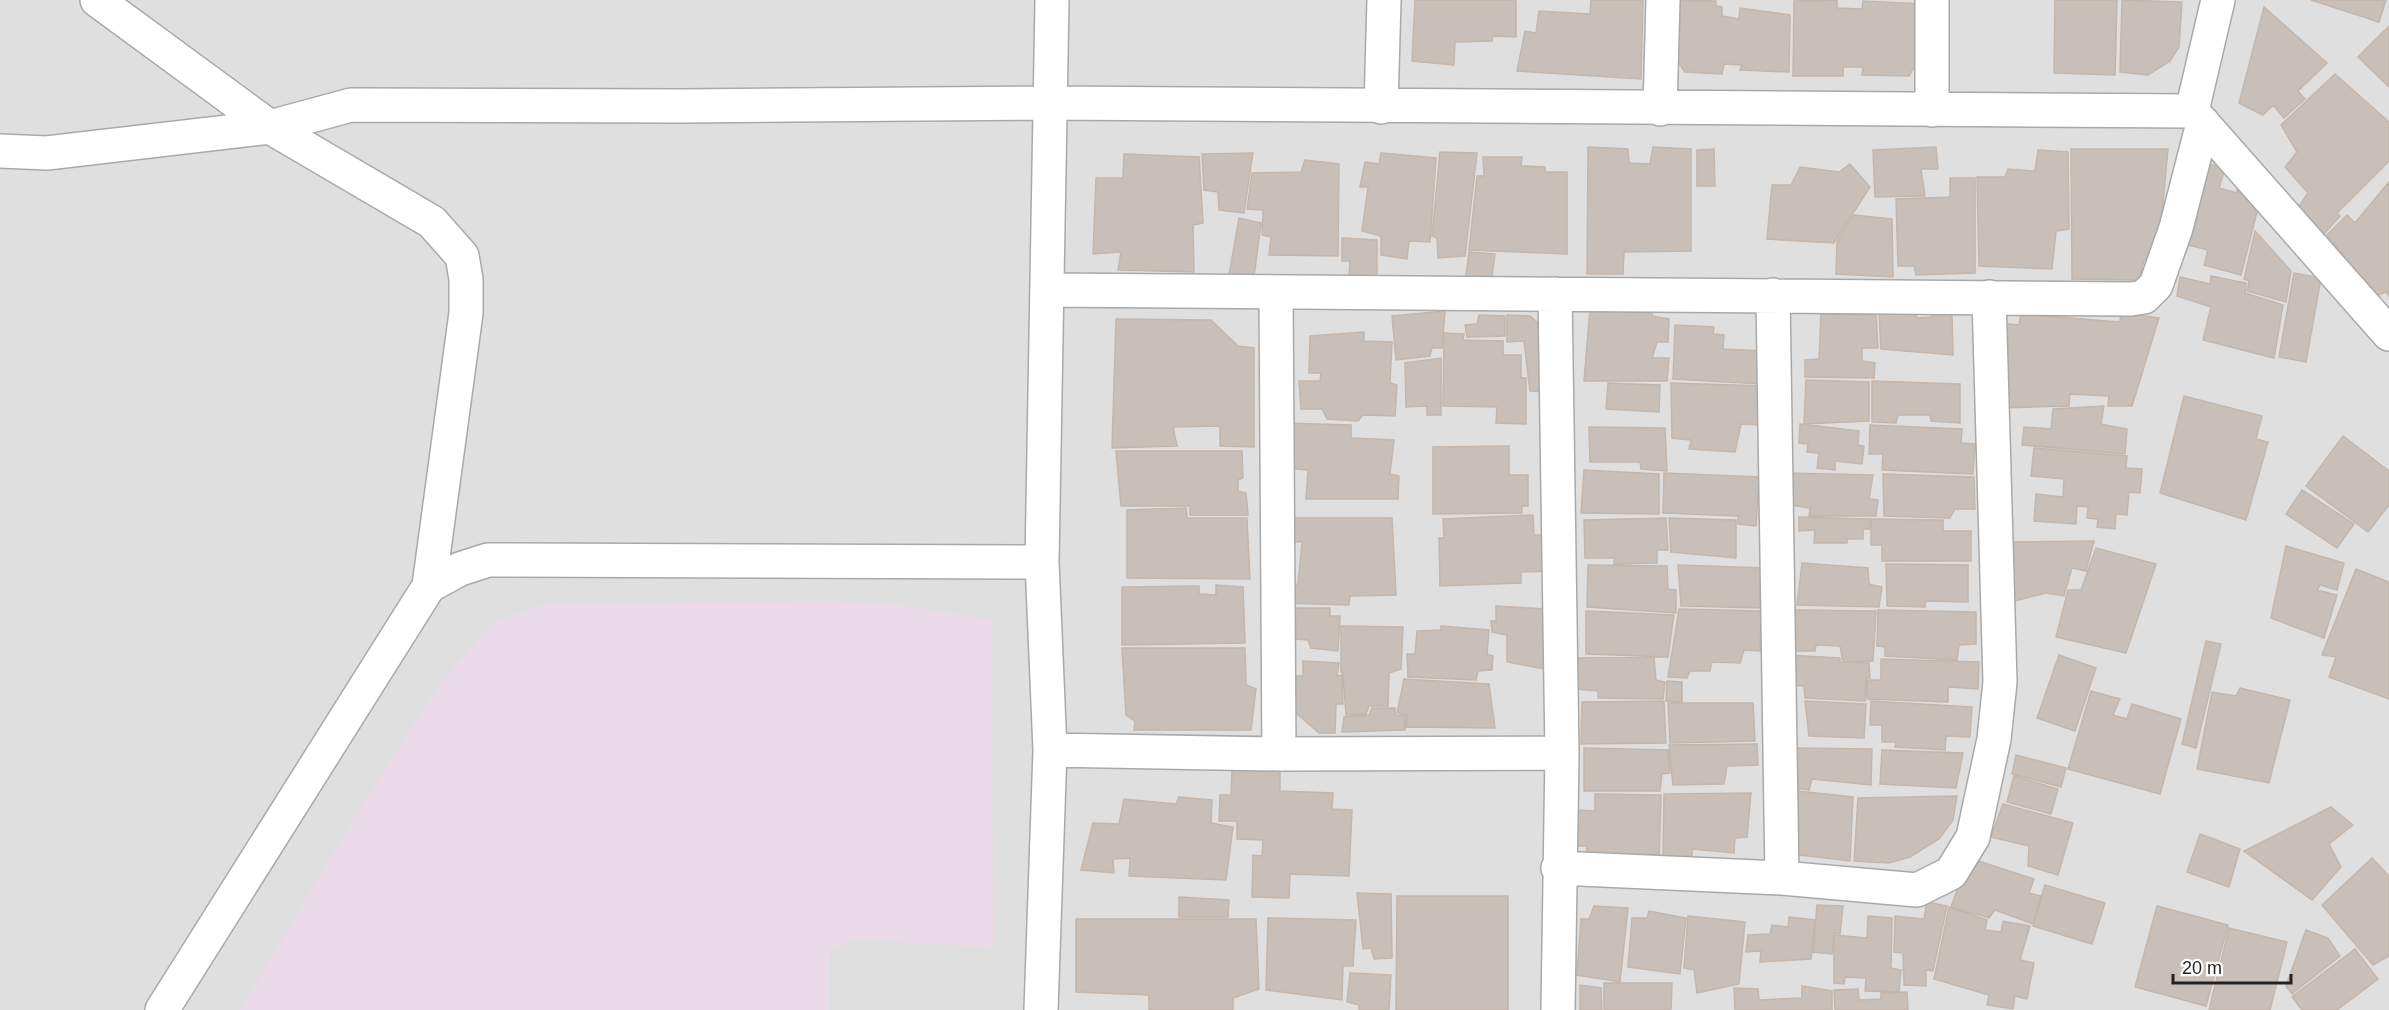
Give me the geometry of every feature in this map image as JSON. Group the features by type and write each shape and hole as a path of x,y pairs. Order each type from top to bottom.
{"street":[{"path":"97,0 270,127 432,222 462,256 466,279 466,313 429,586 162,1010"},
{"path":"1041,1010 1050,750 1042,562 1052,0"},
{"path":"1381,107 1384,0"},
{"path":"1660,109 1663,0"},
{"path":"1932,0 1932,110"},
{"path":"1047,290 2131,299 2144,297 2156,285 2176,228 2218,0"},
{"path":"0,151 47,153 270,127 351,105 683,106 1050,103 1932,110 2198,117 2389,334"},
{"path":"1276,292 1279,754"},
{"path":"1555,294 1562,753 1558,868 1558,1010"},
{"path":"1773,295 1782,878"},
{"path":"1558,868 1782,878 1917,890 1951,873 1973,837 1994,739 2000,682 1989,297"},
{"path":"429,586 460,569 488,560 1042,562"},
{"path":"1050,750 1279,754 1562,753"}],"shaded area":[{"path":"0,0 2389,0 2389,1010 0,1010"},
{"path":"828,601 897,605 992,620 993,947 857,940 830,949 830,1010 240,1010 346,832 432,695 492,623 545,604"}],"building":[{"path":"1415,0 1516,0 1516,37 1493,36 1492,41 1455,42 1454,65 1412,61"},
{"path":"1591,0 1643,0 1641,79 1517,71 1525,31 1536,33 1539,11 1590,14"},
{"path":"1670,0 1716,1 1716,6 1722,7 1722,16 1739,19 1740,8 1790,15 1789,72 1740,70 1742,65 1724,64 1722,74 1685,72 1670,50"},
{"path":"1837,0 1837,8 1862,9 1863,1 1923,4 1923,52 1909,76 1862,75 1863,67 1843,67 1843,76 1793,76 1794,1"},
{"path":"2055,0 2117,0 2115,75 2054,73"},
{"path":"2122,0 2182,2 2179,47 2170,61 2148,75 2120,72"},
{"path":"2311,0 2386,0 2379,22"},
{"path":"2264,7 2327,63 2298,91 2305,99 2284,118 2273,105 2263,115 2239,103"},
{"path":"2389,26 2389,87 2358,57"},
{"path":"2335,74 2389,122 2389,161 2337,213 2340,216 2324,234 2295,212 2308,193 2285,167 2297,152 2281,125"},
{"path":"1588,147 1628,149 1629,163 1650,164 1653,147 1691,149 1691,251 1624,252 1623,274 1587,274"},
{"path":"1936,147 1938,169 1921,169 1925,196 1875,197 1873,150"},
{"path":"1714,149 1715,186 1697,186 1697,150"},
{"path":"2071,149 2168,149 2158,256 2144,260 2139,280 2072,279"},
{"path":"2038,150 2068,152 2069,229 2056,231 2052,269 1979,266 1977,177 2005,177 2008,169 2035,171"},
{"path":"1440,152 1477,153 1465,256 1438,258 1437,238 1432,236"},
{"path":"1253,153 1244,213 1219,210 1218,192 1204,190 1202,154"},
{"path":"1381,153 1436,158 1430,242 1409,241 1407,259 1381,255 1381,236 1362,231 1368,187 1360,187 1365,162 1379,164"},
{"path":"1124,154 1199,157 1203,223 1193,225 1194,272 1118,270 1121,252 1093,254 1096,178 1123,178"},
{"path":"1483,157 1522,157 1521,166 1545,167 1545,172 1567,172 1567,254 1469,250 1477,176 1484,176"},
{"path":"1305,160 1339,164 1338,256 1269,255 1271,237 1262,235 1263,210 1247,209 1252,173 1301,172"},
{"path":"2205,163 2225,168 2219,188 2237,193 2237,190 2250,200 2257,212 2241,275 2204,265 2208,250 2184,244"},
{"path":"1850,164 1870,187 1834,243 1767,239 1772,185 1791,185 1800,167 1839,172"},
{"path":"1950,178 1975,178 1975,273 1916,275 1914,266 1898,266 1896,199 1950,197"},
{"path":"2389,182 2389,296 2386,292 2375,296 2327,235 2347,215 2355,223"},
{"path":"1854,215 1892,219 1893,277 1836,274 1837,242"},
{"path":"1239,218 1261,223 1254,277 1229,275"},
{"path":"2255,231 2291,271 2286,302 2247,291 2249,281 2244,279"},
{"path":"1342,238 1377,240 1377,279 1349,278 1350,261 1342,261"},
{"path":"1469,252 1495,254 1491,284 1465,282"},
{"path":"2294,273 2321,278 2306,362 2279,357"},
{"path":"2211,276 2246,283 2245,293 2283,305 2274,358 2203,340 2211,307 2177,296 2180,277 2210,284"},
{"path":"1590,309 1652,313 1652,316 1669,319 1668,342 1657,342 1652,358 1669,358 1667,381 1584,381"},
{"path":"1933,310 1952,314 1953,355 1881,349 1879,312 1915,311 1917,318 1932,317"},
{"path":"1445,311 1442,348 1432,348 1430,356 1396,360 1392,316"},
{"path":"2121,313 2159,318 2132,406 2108,406 2109,396 2070,394 2069,406 2001,408 2000,323 2019,325 2021,314 2120,322"},
{"path":"1821,314 1876,315 1878,348 1862,348 1862,361 1875,363 1874,378 1805,377 1805,360 1819,359"},
{"path":"1479,315 1505,316 1505,336 1467,337 1465,325 1477,324"},
{"path":"1507,315 1530,316 1544,328 1545,392 1530,391 1524,341 1507,342"},
{"path":"1116,319 1211,320 1238,346 1254,348 1254,447 1220,446 1220,426 1173,427 1177,446 1112,448"},
{"path":"1675,325 1714,327 1713,334 1724,335 1723,349 1764,351 1762,384 1673,379"},
{"path":"1364,332 1364,341 1392,342 1390,383 1397,385 1395,416 1363,415 1358,421 1327,419 1322,409 1301,409 1299,381 1320,381 1321,373 1309,373 1310,336"},
{"path":"1444,333 1464,334 1463,340 1503,341 1503,355 1521,355 1521,378 1526,378 1526,424 1496,423 1497,407 1443,406"},
{"path":"1441,358 1441,415 1427,415 1427,406 1406,407 1405,363"},
{"path":"1806,380 1869,382 1869,421 1804,424"},
{"path":"1872,381 1960,384 1960,423 1931,421 1930,415 1898,415 1896,423 1872,422"},
{"path":"1608,383 1660,385 1659,412 1606,409"},
{"path":"1671,383 1765,386 1762,425 1741,424 1735,452 1689,449 1691,440 1672,438"},
{"path":"2184,396 2262,416 2256,439 2268,442 2246,520 2160,493"},
{"path":"2104,406 2101,424 2127,429 2125,454 2022,445 2024,427 2051,429 2053,409"},
{"path":"1285,423 1351,425 1351,438 1394,440 1390,474 1399,476 1398,499 1306,499 1308,470 1281,468"},
{"path":"1800,424 1859,431 1858,445 1864,446 1862,464 1835,461 1835,470 1817,468 1819,453 1807,452 1808,444 1799,443"},
{"path":"1870,425 1962,429 1961,443 1975,444 1973,474 1882,470 1883,454 1869,454"},
{"path":"1589,427 1665,428 1667,471 1641,469 1640,462 1590,462"},
{"path":"2343,436 2389,471 2389,505 2368,532 2306,486"},
{"path":"1509,446 1509,475 1528,475 1528,506 1522,506 1522,513 1433,514 1433,447"},
{"path":"2034,448 2127,456 2126,468 2142,469 2140,493 2129,492 2127,515 2116,514 2115,529 2097,527 2098,519 2087,518 2088,507 2077,506 2076,524 2034,521 2036,494 2063,497 2064,479 2031,476"},
{"path":"1116,451 1242,451 1243,478 1238,480 1238,491 1246,493 1248,515 1190,515 1190,506 1121,506"},
{"path":"1584,470 1659,474 1659,514 1581,513"},
{"path":"1664,473 1759,477 1756,526 1738,524 1738,516 1663,513"},
{"path":"1788,473 1873,475 1869,499 1878,500 1876,516 1809,516 1810,508 1790,505"},
{"path":"1883,474 1974,477 1975,509 1955,509 1950,518 1884,516"},
{"path":"2302,490 2354,524 2337,548 2286,514"},
{"path":"1186,508 1187,518 1247,518 1250,579 1127,578 1127,510"},
{"path":"1533,515 1534,535 1549,535 1551,571 1521,572 1521,583 1440,586 1439,538 1444,538 1443,519"},
{"path":"1799,517 1870,519 1870,529 1863,529 1863,539 1847,539 1847,543 1814,543 1815,530 1799,531"},
{"path":"1282,518 1392,518 1396,595 1350,596 1349,605 1282,603 1281,586 1298,584 1302,542 1286,541"},
{"path":"1666,518 1668,550 1657,550 1657,563 1614,564 1614,558 1585,558 1584,520"},
{"path":"1669,518 1736,520 1736,558 1671,552"},
{"path":"1871,519 1943,520 1943,531 1971,531 1971,561 1882,561 1882,545 1871,545"},
{"path":"2094,541 2086,571 2072,568 2064,596 2046,593 2007,603 2014,542"},
{"path":"2286,546 2344,563 2337,590 2320,585 2317,590 2337,595 2324,638 2271,618"},
{"path":"2096,548 2156,564 2126,653 2056,637 2068,590 2081,590"},
{"path":"1802,563 1868,568 1869,584 1882,587 1879,607 1797,605"},
{"path":"1886,564 1968,565 1968,602 1926,601 1925,607 1887,606"},
{"path":"1588,565 1667,566 1668,589 1676,590 1676,613 1587,607"},
{"path":"1678,565 1767,568 1763,608 1681,606"},
{"path":"2356,569 2389,582 2389,699 2329,677 2336,657 2322,655"},
{"path":"1216,585 1243,587 1245,643 1122,645 1122,587 1199,586 1199,594 1216,595"},
{"path":"1496,606 1546,609 1545,669 1507,662 1507,635 1492,632 1491,621 1496,621"},
{"path":"1284,608 1330,608 1330,616 1340,616 1338,651 1311,648 1308,640 1286,638"},
{"path":"1679,609 1761,611 1760,651 1744,650 1740,663 1712,662 1710,671 1690,671 1687,678 1668,677"},
{"path":"1796,610 1876,611 1873,661 1843,662 1840,646 1816,645 1815,651 1794,651"},
{"path":"1878,610 1976,612 1976,644 1959,645 1957,660 1885,656 1885,647 1877,646"},
{"path":"1586,611 1674,615 1668,657 1586,654"},
{"path":"1341,626 1403,627 1401,669 1389,673 1388,706 1369,706 1366,714 1346,715 1343,673 1341,672"},
{"path":"1441,626 1489,630 1487,654 1493,656 1492,670 1478,671 1476,680 1408,677 1407,654 1415,654 1417,631 1441,630"},
{"path":"2206,641 2221,644 2196,748 2182,744"},
{"path":"1122,648 1245,648 1246,685 1256,689 1251,730 1134,730 1135,721 1126,715"},
{"path":"1787,655 1840,658 1840,662 1869,663 1870,678 1866,678 1865,701 1805,698 1804,686 1786,685"},
{"path":"2059,655 2096,668 2075,731 2037,718"},
{"path":"1654,657 1656,680 1665,682 1663,699 1598,698 1598,691 1577,689 1576,658"},
{"path":"1881,659 1979,662 1978,689 1948,687 1948,702 1867,699 1867,680 1881,680"},
{"path":"1303,661 1339,663 1337,676 1342,675 1343,704 1336,704 1335,733 1319,733 1288,706 1289,676 1303,676"},
{"path":"1404,679 1489,684 1495,728 1406,727 1407,715 1397,713"},
{"path":"1667,681 1682,682 1682,702 1666,701"},
{"path":"2240,688 2290,700 2269,783 2197,769 2212,692 2236,696"},
{"path":"2091,691 2120,699 2113,715 2127,719 2132,704 2181,719 2160,794 2068,769"},
{"path":"1664,701 1666,743 1581,744 1582,702"},
{"path":"1805,701 1866,704 1864,738 1809,736"},
{"path":"1871,701 1972,707 1970,737 1946,736 1945,750 1895,747 1896,742 1882,742 1882,725 1870,725"},
{"path":"1668,703 1753,703 1755,741 1670,743"},
{"path":"1372,708 1395,708 1395,715 1405,716 1405,730 1342,732 1344,717 1369,715"},
{"path":"1757,744 1758,765 1727,766 1724,784 1673,785 1669,745"},
{"path":"1584,748 1668,750 1670,773 1662,774 1660,791 1584,791"},
{"path":"1794,748 1872,749 1871,785 1812,779 1809,790 1794,788"},
{"path":"1882,750 1963,753 1956,788 1880,784"},
{"path":"2016,755 2066,768 2061,787 2012,774"},
{"path":"1232,769 1280,770 1280,791 1333,793 1332,809 1352,810 1349,876 1290,874 1289,898 1252,897 1253,855 1262,856 1263,840 1237,839 1237,821 1219,821 1220,795 1231,795"},
{"path":"2014,776 2058,789 2051,814 2007,802"},
{"path":"1798,791 1853,797 1850,861 1791,854"},
{"path":"1751,793 1747,837 1735,838 1734,853 1692,849 1692,859 1663,856 1664,794"},
{"path":"1595,794 1661,795 1659,861 1586,860 1587,846 1576,846 1577,810 1595,811"},
{"path":"1957,796 1953,820 1939,839 1910,857 1889,863 1854,861 1858,798"},
{"path":"1179,797 1212,800 1211,823 1233,827 1226,880 1129,876 1130,858 1113,859 1114,873 1081,870 1093,823 1119,824 1124,799 1176,804"},
{"path":"2003,804 2073,823 2058,875 2028,866 2029,846 1991,837"},
{"path":"2331,807 2353,825 2329,844 2341,867 2312,900 2244,851"},
{"path":"2200,834 2240,849 2229,887 2187,872"},
{"path":"1969,858 2034,879 2029,893 2041,896 2033,924 1995,910 1989,918 1951,907"},
{"path":"2372,858 2389,876 2389,956 2373,965 2322,905"},
{"path":"2045,885 2105,903 2092,944 2033,926"},
{"path":"1357,893 1391,894 1392,958 1374,959 1371,948 1363,949"},
{"path":"1397,896 1508,896 1508,1010 1396,1010"},
{"path":"1179,897 1229,900 1228,917 1179,917"},
{"path":"1927,902 1947,906 1933,971 1926,970 1926,986 1904,985 1903,953 1894,952 1895,916 1924,919"},
{"path":"1817,905 1843,906 1840,934 1834,933 1832,954 1813,952"},
{"path":"1594,906 1628,908 1620,982 1577,975 1581,919 1589,919"},
{"path":"2157,906 2228,925 2206,1006 2135,987"},
{"path":"1949,907 1987,920 1985,930 2001,932 2003,921 2030,926 2020,960 2034,963 2027,999 2015,996 2013,1009 1987,1005 1989,995 1934,979"},
{"path":"1649,911 1686,918 1680,974 1628,967 1632,918 1647,918"},
{"path":"1688,916 1745,922 1739,984 1697,993 1694,970 1684,968"},
{"path":"1868,916 1892,918 1891,968 1901,970 1899,992 1865,991 1866,978 1845,977 1844,984 1834,983 1834,935 1867,938"},
{"path":"1789,917 1815,920 1811,959 1760,962 1761,951 1746,952 1748,935 1770,934 1772,925 1788,927"},
{"path":"1268,918 1356,920 1353,966 1343,966 1342,1000 1266,990"},
{"path":"1076,919 1256,919 1259,989 1233,998 1233,1010 1149,1010 1149,995 1076,992"},
{"path":"2229,928 2287,942 2270,1010 2209,1010"},
{"path":"2306,930 2328,938 2340,956 2292,994 2286,986"},
{"path":"2355,949 2378,979 2337,1010 2302,1010 2292,997"},
{"path":"1350,973 1391,975 1389,1010 1359,1010 1359,1005 1347,1002"},
{"path":"1604,983 1672,983 1671,1010 1604,1010"},
{"path":"1580,985 1601,988 1602,1010 1580,1010"},
{"path":"1802,986 1832,991 1832,1010 1735,1010 1734,988 1758,989 1759,1000 1802,998"},
{"path":"1858,989 1859,1000 1881,999 1881,993 1907,992 1908,1010 1835,1010 1834,990"}]}
